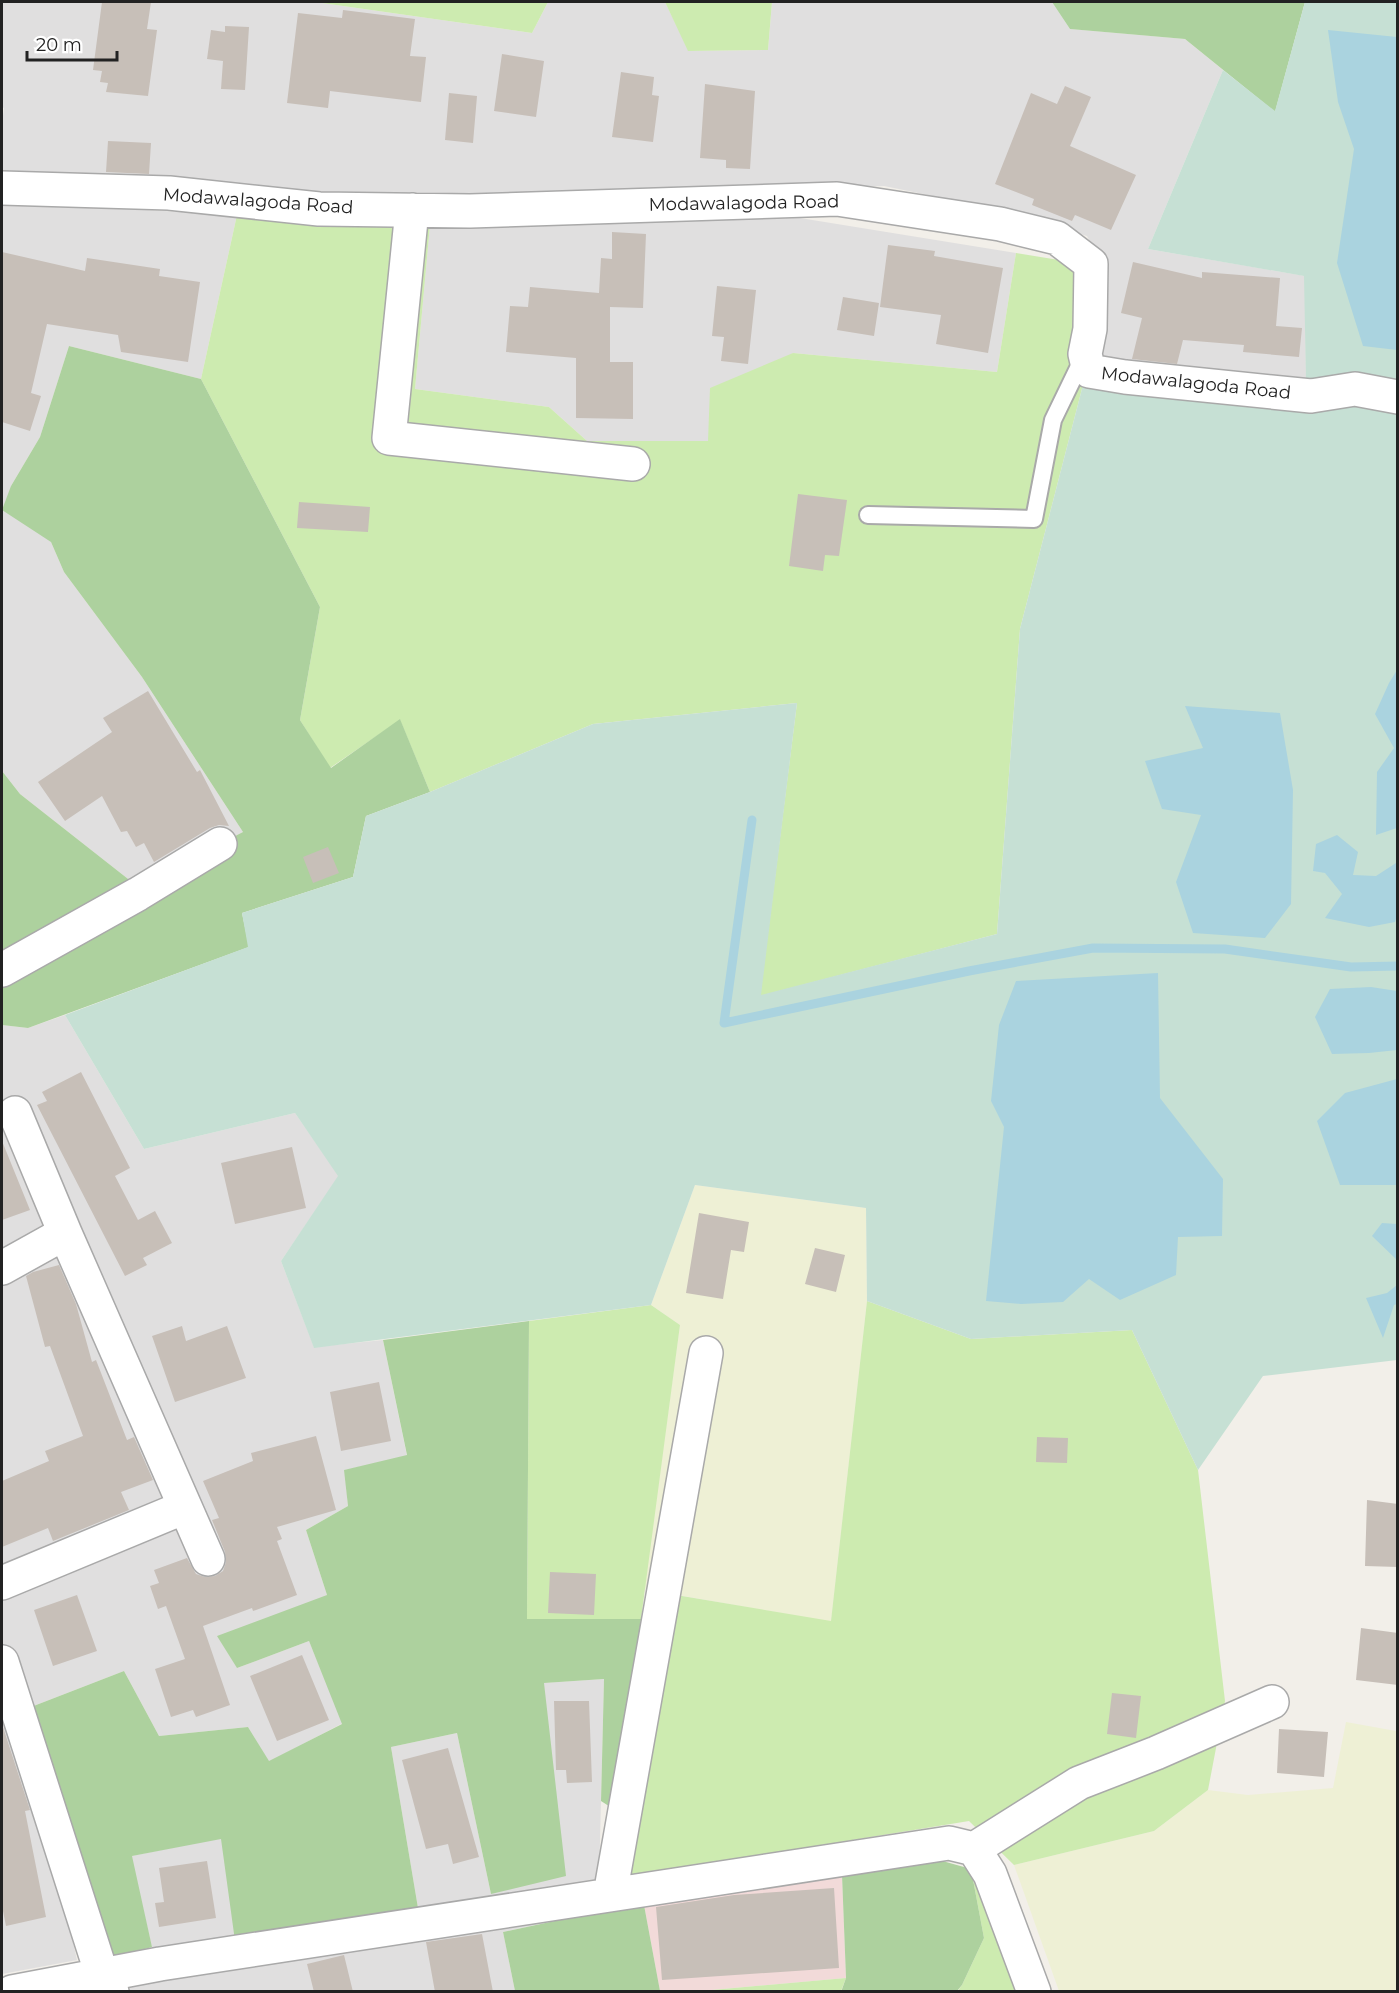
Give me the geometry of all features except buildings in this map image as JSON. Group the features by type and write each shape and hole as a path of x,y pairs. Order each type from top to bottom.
{"street":[{"name":"Modawalagoda Road","path":"2,188 169,193 319,208 470,211 837,199 1000,224 1058,238 1091,264 1090,329 1085,354 1089,371 1125,377 1311,396 1355,389 1398,397"},
{"path":"412,210 389,438 633,464"},
{"path":"2,970 220,844"},
{"path":"15,1113 208,1559"},
{"path":"2,1268 65,1233"},
{"path":"610,1895 706,1353"},
{"path":"2,1583 185,1507"},
{"path":"2,1662 107,1983"},
{"path":"974,1849 1079,1783 1156,1753 1272,1702"},
{"path":"12,1992 107,1983 184,1960 949,1843 974,1849 990,1874 1034,1992"}],"lane":[{"path":"868,515 1034,519 1053,420 1085,354"}],"shaded area":[{"path":"2,2 315,2 532,33 548,2 665,2 689,51 768,50 772,2 1052,2 1070,29 1185,39 1223,70 1148,249 1305,276 1306,383 1100,358 1106,273 1087,236 997,209 884,186 548,196 259,194 2,175 4,108 2,107"},
{"path":"2,202 237,215 201,379 69,346 40,437 11,486 51,542 64,572 142,677 243,832 137,886 20,794 2,771"},
{"path":"800,218 1016,253 997,372 793,353 708,441 587,441 549,407 415,389 430,225"},
{"path":"65,1015 144,1149 295,1113 339,1176 281,1261 314,1347 383,1340 407,1456 345,1470 348,1506 306,1530 327,1595 237,1668 309,1641 343,1723 269,1762 248,1727 159,1736 124,1671 5,1717 50,1839 77,1960 2,1974 2,1025 28,1028"},
{"path":"604,1679 599,1881 592,1913 503,1932 515,1991 92,1992 158,1974 131,1856 221,1838 418,1908 391,1747 457,1733 491,1894 543,1683"},
{"path":"842,1875 846,1978 701,1991 660,1991 644,1905"}],"green space":[{"path":"315,2 548,2 532,33"},
{"path":"665,2 772,2 768,50 688,51"},
{"path":"1052,2 1305,2 1275,112 1185,39 1070,29"},
{"path":"1305,2 1397,2 1397,384 1336,374 1306,383 1304,276 1148,249 1223,70 1275,111"},
{"path":"237,215 430,225 415,389 549,407 587,441 708,441 710,388 793,353 997,372 1016,253 1065,261 1079,280 1084,381 1020,629 997,934 760,996 797,703 593,724 430,792 400,720 330,768 300,720 320,607 201,379"},
{"path":"69,346 201,379 320,607 300,720 331,768 400,719 430,792 366,816 353,877 242,913 249,947 28,1028 2,1025 2,771 20,794 137,886 243,832 142,677 64,572 51,542 2,510 11,486 40,437"},
{"path":"1084,381 1326,411 1363,402 1397,408 1397,1360 1263,1376 1198,1470 1132,1330 971,1339 867,1301 866,1208 695,1185 651,1305 314,1348 281,1261 338,1176 295,1113 144,1149 65,1015 248,947 242,913 353,877 366,816 593,724 797,703 761,995 997,934 1020,629"},
{"path":"695,1185 866,1208 867,1301 831,1622 644,1589 680,1325 651,1305"},
{"path":"867,1301 971,1339 1132,1330 1198,1470 1225,1701 1208,1790 1154,1831 1014,1865 969,1821 625,1877 676,1595 831,1621"},
{"path":"651,1305 680,1325 641,1619 527,1619 529,1321"},
{"path":"529,1321 527,1619 641,1619 615,1810 601,1801 604,1679 544,1683 566,1876 491,1894 457,1733 391,1747 418,1908 235,1941 221,1839 132,1856 152,1947 113,1958 31,1707 124,1671 159,1736 248,1727 269,1761 342,1724 309,1641 237,1668 217,1636 327,1595 306,1530 348,1506 344,1470 407,1455 383,1340"},
{"path":"1346,1722 1397,1733 1397,1991 1059,1991 1014,1865 1154,1831 1208,1790 1248,1795 1333,1788"},
{"path":"939,1860 971,1869 984,1938 962,1985 957,1991 841,1992 846,1978 842,1875"},
{"path":"971,1869 1020,1991 957,1992 984,1938"},
{"path":"644,1905 660,1991 515,1991 503,1932 592,1913"},
{"path":"846,1978 841,1991 701,1991"}],"water":[{"path":"1328,30 1397,37 1397,350 1363,346 1337,263 1354,149 1338,102"},
{"path":"1397,670 1397,828 1376,835 1377,772 1394,748 1375,714"},
{"path":"1185,706 1280,713 1293,790 1291,904 1265,938 1193,933 1176,882 1201,815 1162,809 1145,761 1203,748"},
{"path":"1337,835 1358,852 1353,875 1376,876 1397,864 1395,922 1369,927 1325,918 1342,894 1325,873 1313,871 1316,844"},
{"path":"1158,973 1160,1098 1223,1179 1222,1236 1178,1237 1176,1275 1120,1300 1089,1279 1063,1302 1021,1304 986,1301 1004,1127 991,1101 999,1025 1016,981"},
{"path":"1371,987 1397,991 1397,1050 1332,1054 1315,1017 1330,989"},
{"path":"1397,1079 1397,1185 1340,1185 1317,1121 1345,1093"},
{"path":"1382,1223 1397,1224 1397,1260 1372,1236"},
{"path":"1397,1285 1397,1304 1394,1305 1383,1338 1366,1298 1387,1293"}],"waterway":[{"path":"752,820 724,1023 969,971 1093,948 1225,949 1351,967 1398,966"}]}
